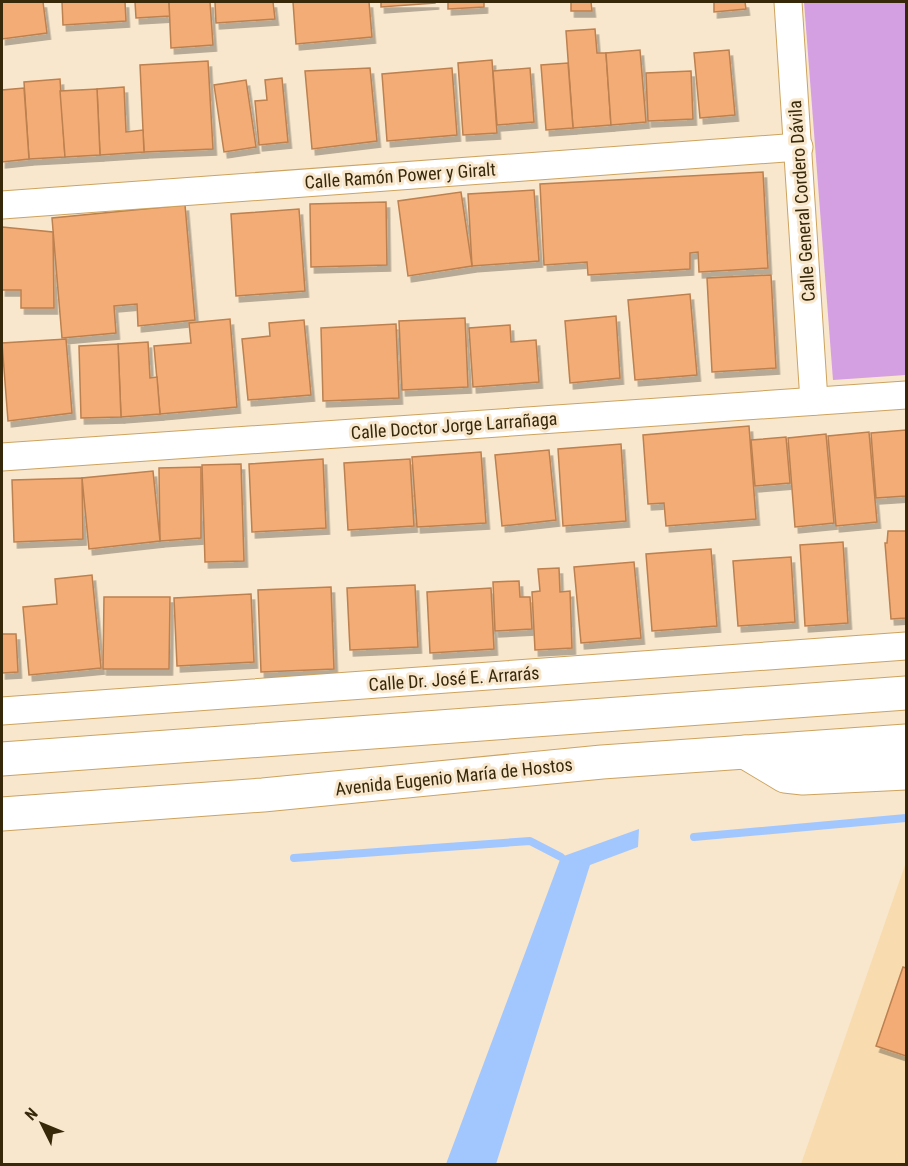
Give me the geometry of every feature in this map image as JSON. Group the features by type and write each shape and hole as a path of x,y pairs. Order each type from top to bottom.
{"highway":[{"path":"2,759 906,693"},
{"name":"Avenida Eugenio María de Hostos","path":"2,814 263,795 602,762 906,741"},
{"path":"745,752 785,776 803,778 906,773"}],"street":[{"name":"Calle General Cordero Dávila","path":"788,2 814,401"},
{"name":"Calle Ramón Power y Giralt","path":"2,205 799,147"},
{"name":"Calle Doctor Jorge Larrañaga","path":"2,457 906,395"},
{"name":"Calle Dr. José E. Arrarás","path":"2,711 906,646"}],"shaded area":[{"path":"804,2 906,2 906,375 833,380"},
{"path":"905,865 906,1164 801,1164"}],"water":[{"path":"639,829 638,847 590,865 496,1164 446,1164 561,857"}],"building":[{"path":"2,2 43,2 47,33 2,39"},
{"path":"62,2 125,2 126,21 63,25"},
{"path":"135,2 169,2 170,16 136,18"},
{"path":"169,2 210,2 213,45 171,48"},
{"path":"215,2 273,2 275,19 216,23"},
{"path":"293,2 369,2 372,37 296,44"},
{"path":"381,2 435,2 435,3 381,7"},
{"path":"448,2 484,2 484,7 448,9"},
{"path":"571,2 591,2 592,11 571,11"},
{"path":"714,2 745,2 746,9 714,12"},
{"path":"595,29 597,53 606,53 611,125 573,128 566,31"},
{"path":"640,50 646,122 611,125 606,53"},
{"path":"729,50 735,115 700,118 694,53"},
{"path":"492,60 497,133 463,135 458,63"},
{"path":"208,61 213,149 144,152 140,65"},
{"path":"568,63 573,128 546,130 541,65"},
{"path":"370,68 377,141 312,149 305,71"},
{"path":"452,68 457,135 387,141 382,74"},
{"path":"530,68 534,122 497,125 493,71"},
{"path":"691,71 693,119 648,121 646,73"},
{"path":"282,78 288,142 259,145 255,101 267,100 265,80"},
{"path":"60,79 65,157 29,159 24,82"},
{"path":"246,80 256,147 224,152 214,85"},
{"path":"124,87 126,132 143,130 144,152 100,155 97,89"},
{"path":"24,88 29,159 2,162 2,90"},
{"path":"97,89 100,155 65,157 60,91"},
{"path":"763,172 768,268 699,272 698,252 690,253 690,269 588,275 587,262 544,265 540,184"},
{"path":"534,190 539,261 472,266 468,194"},
{"path":"461,192 472,266 408,276 398,201"},
{"path":"386,202 387,265 311,267 310,204"},
{"path":"185,205 195,320 138,326 137,304 114,306 116,333 62,338 52,218"},
{"path":"299,209 305,291 236,296 231,214"},
{"path":"2,227 53,232 54,308 21,308 21,290 2,290"},
{"path":"771,275 776,368 712,372 707,278"},
{"path":"690,294 697,375 635,380 628,300"},
{"path":"616,316 620,378 570,383 565,321"},
{"path":"465,318 468,387 402,390 399,321"},
{"path":"230,319 237,407 160,414 154,346 191,343 189,323"},
{"path":"304,320 311,395 248,400 242,339 270,336 269,323"},
{"path":"396,324 399,398 323,401 321,328"},
{"path":"510,325 511,342 536,340 539,382 473,387 469,328"},
{"path":"66,339 72,413 8,421 2,343"},
{"path":"148,342 150,378 157,377 160,414 121,417 118,344"},
{"path":"118,344 121,417 81,418 79,346"},
{"path":"749,426 756,519 666,526 664,503 648,504 643,435"},
{"path":"906,430 906,496 876,498 871,433"},
{"path":"869,432 877,522 836,526 828,436"},
{"path":"826,434 834,523 795,527 788,438"},
{"path":"786,437 790,483 755,486 751,440"},
{"path":"621,444 626,521 563,526 558,449"},
{"path":"549,450 556,520 502,526 495,455"},
{"path":"481,452 486,523 417,527 412,457"},
{"path":"323,459 326,528 252,532 249,464"},
{"path":"410,459 414,526 348,530 344,463"},
{"path":"241,464 244,561 205,562 202,465"},
{"path":"201,467 201,538 160,541 159,468"},
{"path":"153,471 160,541 89,549 82,478"},
{"path":"82,478 83,539 14,542 12,480"},
{"path":"888,531 906,531 906,618 891,619 885,543 887,543"},
{"path":"843,542 848,623 805,626 800,545"},
{"path":"711,549 717,626 652,631 646,554"},
{"path":"791,557 795,622 738,626 733,561"},
{"path":"634,562 641,638 581,643 574,567"},
{"path":"559,568 560,592 570,591 572,648 535,650 532,592 540,591 538,569"},
{"path":"92,575 101,668 29,675 23,607 57,604 55,579"},
{"path":"519,581 520,597 530,597 532,629 495,631 493,582"},
{"path":"415,585 418,647 350,650 347,588"},
{"path":"331,587 334,669 261,672 258,590"},
{"path":"491,588 494,649 430,653 427,592"},
{"path":"251,594 254,662 177,666 174,598"},
{"path":"104,597 170,597 169,669 103,669"},
{"path":"2,634 16,634 18,672 2,673"},
{"path":"903,967 906,968 906,1056 876,1046"}],"waterway":[{"path":"694,837 906,818"},
{"path":"294,858 530,841 561,857"}]}
